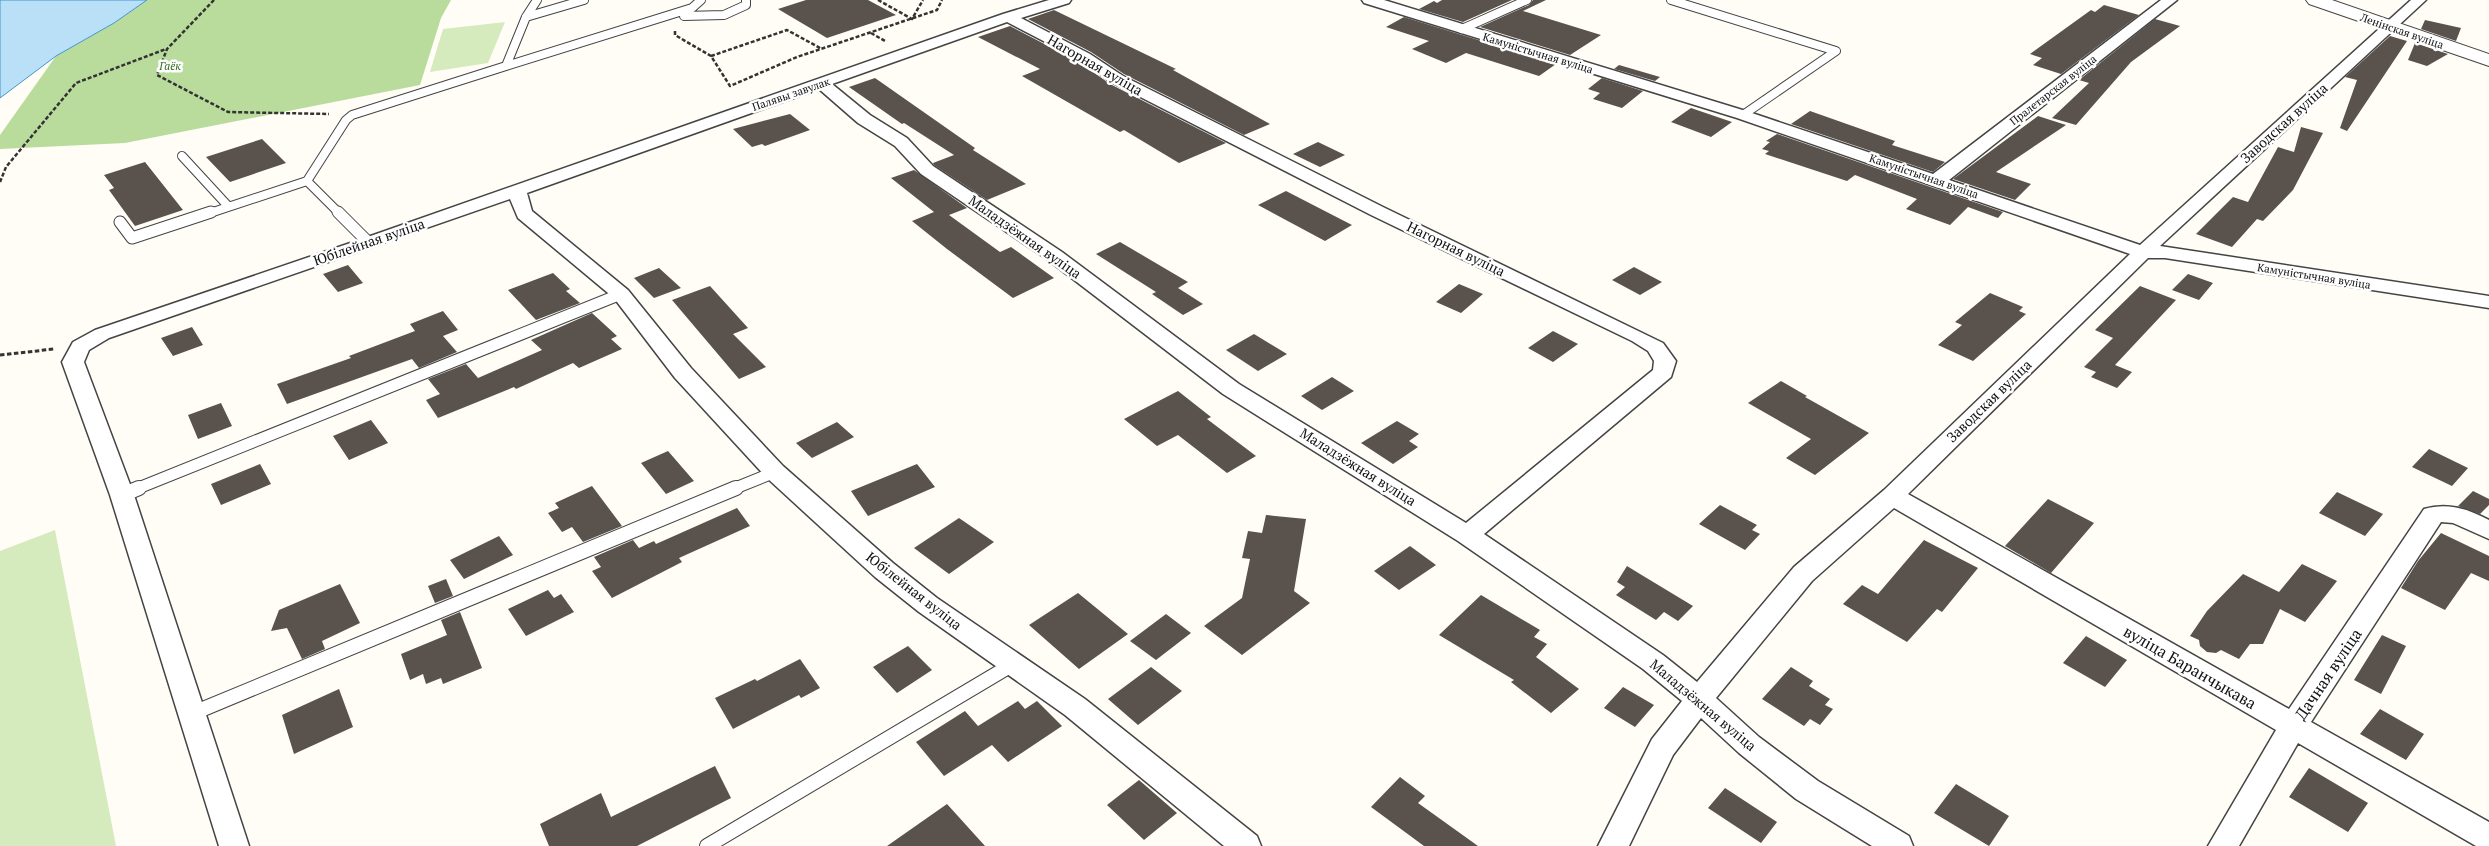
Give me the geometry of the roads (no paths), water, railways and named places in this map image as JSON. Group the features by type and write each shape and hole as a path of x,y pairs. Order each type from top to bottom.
{"street":[{"name":"Палявы завулак","path":"518,190 1008,17 1064,0"},
{"name":"Камуністычная вуліца","path":"1369,0 1743,115 2143,252 2165,252 2489,302"},
{"name":"Пралетарская вуліца","path":"1937,180 2170,0"},
{"name":"Ленінская вуліца","path":"2315,0 2489,60"},
{"name":"Заводская вуліца","path":"1613,846 1662,747 1727,663 1803,574 1892,496 2143,252 2419,0"},
{"name":"Нагорная вуліца","path":"1008,17 1085,57 1126,84 1377,211 1639,337 1656,347 1665,361 1663,372 1468,535"},
{"name":"Маладзёжная вуліца","path":"821,83 864,119 901,142 927,170 1055,256 1231,389 1468,535 1653,662 1700,700 1749,745 1807,790 1898,846"},
{"name":"Юбілейная вуліца","path":"122,495 74,362 80,346 102,334 518,190 520,205 525,214 621,294 683,373 775,472 884,570 928,605 1075,707 1246,846"},
{"path":"122,495 234,846"},
{"name":"вуліца Баранчыкава","path":"1892,496 2489,838"},
{"name":"Дачная вуліца","path":"2223,846 2293,726 2433,515 2444,513 2461,516 2489,530"}],"lane":[{"path":"506,66 526,17 537,0"},
{"path":"526,17 584,0"},
{"path":"120,222 132,238 307,181 346,120 352,115 692,8 701,0"},
{"path":"660,18 729,14 746,6 746,0"},
{"path":"1462,29 1527,0"},
{"path":"1672,0 1836,51 1743,115"},
{"path":"182,156 228,206"},
{"path":"307,181 369,243"},
{"path":"122,495 621,294"},
{"path":"191,714 775,472"},
{"path":"707,846 1015,664"}],"water":[{"path":"0,0 147,0 114,23 56,56 0,98"}],"park label":[{"name":"Гаёк","path":"170,66"}]}
